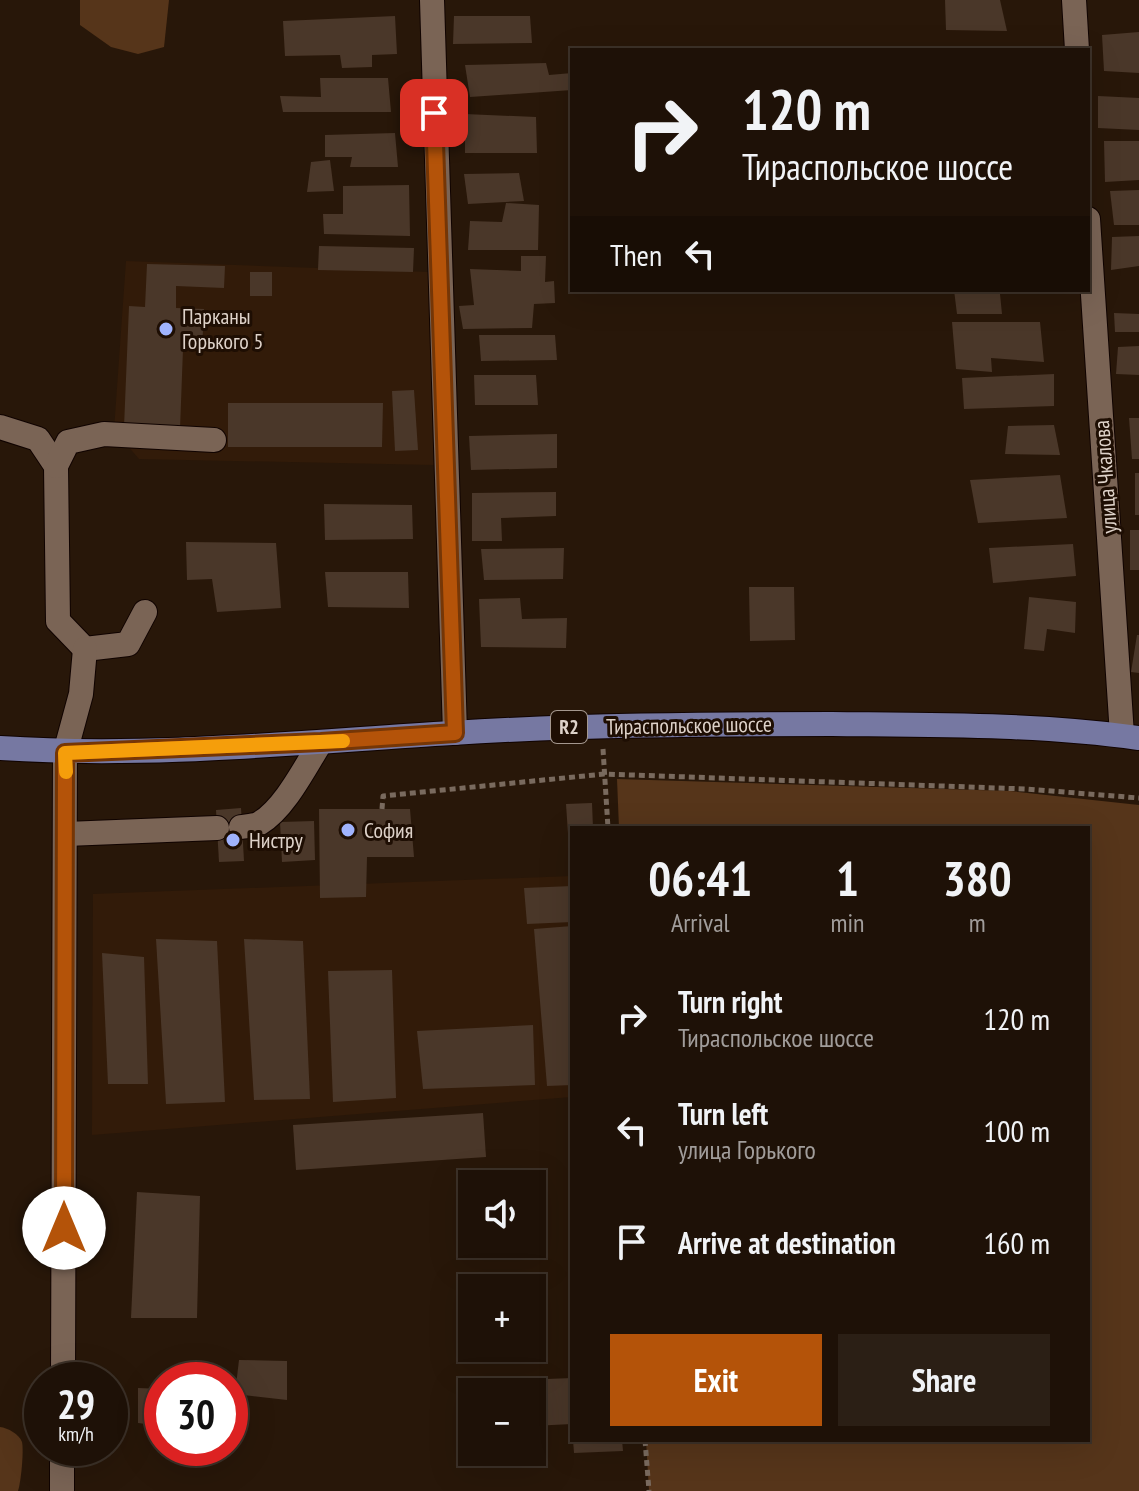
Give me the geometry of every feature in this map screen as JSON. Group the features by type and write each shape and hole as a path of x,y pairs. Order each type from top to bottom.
{"main road":[{"name":"Тираспольское шоссе","path":"0,748 65,753 602,726 947,725 1130,736"}],"street":[{"path":"432,0 455,733"},
{"path":"1074,0 1077,48"},
{"name":"улица Чкалова","path":"1090,244 1130,736"},
{"path":"0,427 38,439 56,466"},
{"path":"63,1362 65,753 81,694 85,649 58,621 56,466 68,442 104,434 214,440"},
{"path":"85,649 128,644 145,612"},
{"path":"66,834 258,825 288,793 321,742"},
{"path":"62,1466 62,1491"}],"path":[{"path":"602,726 608,826"},
{"path":"382,809 383,796 604,774 1026,789 1139,798"},
{"path":"645,1442 649,1491"}],"shaded area":[{"path":"80,0 169,0 164,47 138,54 111,47 80,25"},
{"path":"126,261 429,272 434,465 139,459 114,430"},
{"path":"617,779 1010,791 1139,805 1139,1491 649,1491 646,1442 1090,1442 1090,826 619,826"},
{"path":"570,876 570,1097 92,1135 93,894"},
{"path":"0,1427 13,1432 22,1442 18,1491 0,1491"}],"building":[{"path":"945,0 1000,0 1007,31 946,30"},
{"path":"395,16 397,54 372,55 372,67 342,68 340,55 285,56 283,21"},
{"path":"454,16 530,16 532,43 453,44"},
{"path":"1139,32 1139,73 1104,71 1102,35"},
{"path":"546,63 549,75 570,73 570,90 470,97 465,65"},
{"path":"320,78 388,78 391,112 283,112 280,96 321,97"},
{"path":"1098,96 1139,98 1139,130 1098,128"},
{"path":"465,114 536,117 537,153 465,153"},
{"path":"395,133 398,167 350,167 352,157 325,157 325,135"},
{"path":"1104,141 1139,141 1139,180 1105,182"},
{"path":"330,160 334,191 307,192 311,162"},
{"path":"519,173 524,201 468,204 464,174"},
{"path":"409,185 410,236 324,234 323,214 343,214 343,186"},
{"path":"1139,190 1139,225 1114,225 1110,191"},
{"path":"506,203 539,205 538,250 468,250 470,221 502,222"},
{"path":"1139,236 1139,266 1111,270 1112,237"},
{"path":"319,246 414,248 413,272 318,270"},
{"path":"521,256 546,256 545,282 554,281 555,303 534,304 532,328 463,329 459,306 474,305 470,269 521,271"},
{"name":"Парканы Горького 5","path":"147,264 225,266 224,288 176,286 176,308 204,309 202,350 183,349 180,429 124,427 129,306 145,307"},
{"path":"250,272 272,272 272,296 250,296"},
{"path":"954,292 1038,292 1000,294 1002,314 957,314"},
{"path":"1114,313 1139,314 1139,332 1115,332"},
{"path":"952,322 1040,322 1044,362 991,358 992,372 956,369"},
{"path":"479,335 555,335 557,360 481,361"},
{"path":"1139,346 1139,375 1116,374 1118,347"},
{"path":"1054,374 1054,406 964,409 962,378"},
{"path":"474,375 536,375 538,405 475,405"},
{"path":"414,390 418,450 395,451 392,391"},
{"path":"228,403 383,403 382,447 228,447"},
{"path":"1129,418 1139,418 1139,459 1132,459"},
{"path":"1054,425 1060,455 1005,454 1008,426"},
{"path":"557,434 557,468 471,470 469,436"},
{"path":"1135,473 1139,473 1139,515 1135,515"},
{"path":"1060,475 1067,518 978,523 970,480"},
{"path":"556,492 556,516 501,518 502,541 472,541 472,493"},
{"path":"324,504 412,505 413,539 325,540"},
{"path":"1130,530 1139,530 1139,570 1130,570"},
{"path":"186,542 276,543 281,608 217,612 212,579 187,580"},
{"path":"1073,544 1076,576 993,583 989,548"},
{"path":"564,548 563,579 484,580 481,549"},
{"path":"325,572 408,572 409,608 328,607"},
{"path":"749,587 794,587 795,640 750,641"},
{"path":"1029,597 1076,602 1075,633 1047,629 1044,651 1024,649"},
{"path":"520,598 522,619 567,618 566,648 481,647 479,599"},
{"path":"1139,635 1139,673 1131,672"},
{"path":"592,803 593,826 570,826 570,863 566,804"},
{"path":"241,808 244,861 219,862 216,810"},
{"path":"319,809 410,809 414,857 367,857 366,897 320,898"},
{"path":"314,821 315,860 282,862 280,822"},
{"path":"570,886 570,922 527,924 524,888"},
{"path":"570,926 570,1085 547,1086 534,929"},
{"path":"156,939 217,941 225,1102 166,1104"},
{"path":"244,939 303,941 310,1099 254,1100"},
{"path":"102,953 144,957 148,1084 108,1084"},
{"path":"392,970 396,1098 333,1102 328,971"},
{"path":"533,1025 535,1085 423,1089 417,1031"},
{"path":"483,1113 486,1157 296,1170 293,1125"},
{"path":"137,1192 200,1196 197,1318 131,1318"},
{"path":"287,1361 287,1400 248,1396 248,1362 239,1362"},
{"path":"570,1378 570,1424 546,1425 546,1379"},
{"path":"138,1388 144,1388 144,1424 138,1423"},
{"path":"573,1442 622,1442 623,1451 574,1453"}],"slow traffic":[{"path":"66,772 65,753 343,741"}],"place":[{"name":"Парканы Горького 5","path":"166,329"},
{"name":"София","path":"348,830"},
{"name":"Нистру","path":"233,840"}],"route":[{"path":"64,1228 65,753 455,733 434,113"}]}
